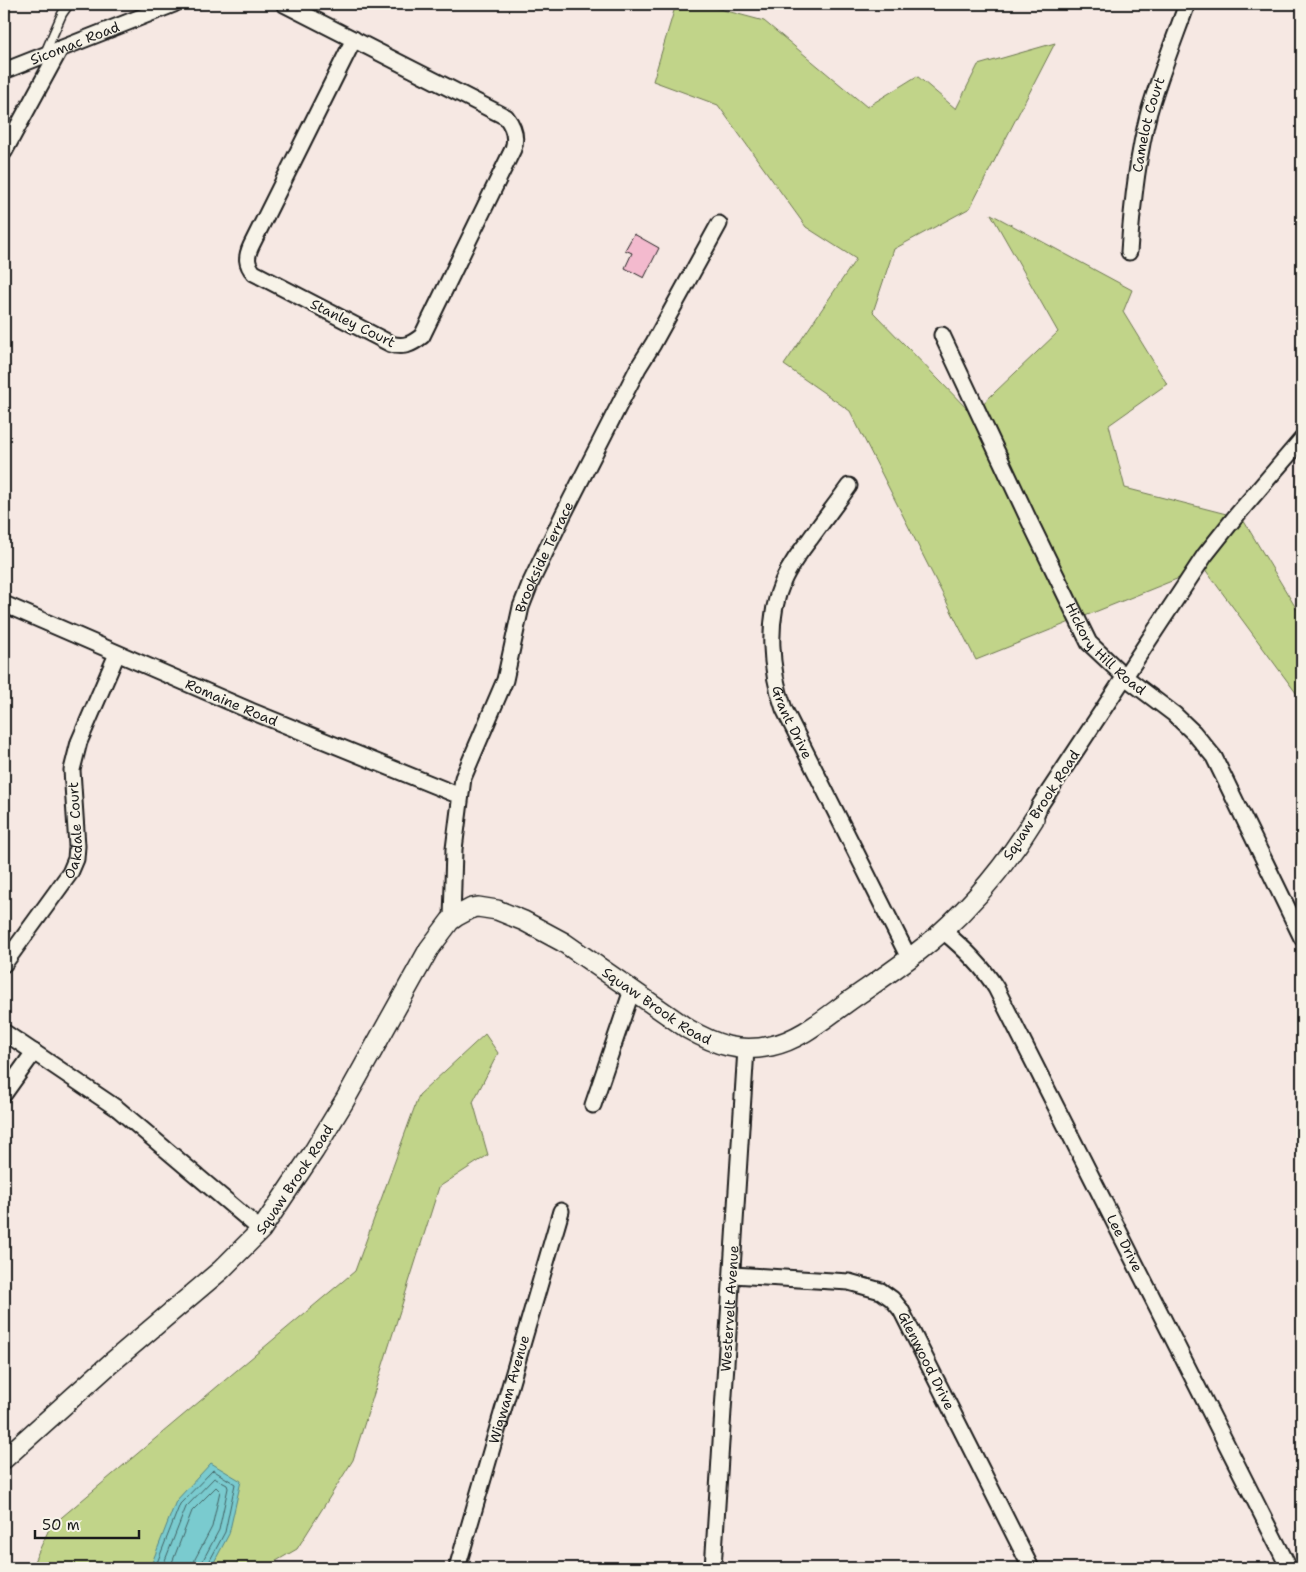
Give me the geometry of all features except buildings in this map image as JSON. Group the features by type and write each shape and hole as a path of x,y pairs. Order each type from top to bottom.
{"street":[{"name":"Sicomac Road","path":"4,71 174,4"},
{"name":"Stanley Court","path":"284,4 354,39 506,117 512,125 515,135 513,149 422,336 407,346 391,344 263,278 249,268 248,254 251,246 354,39"},
{"name":"Camelot Court","path":"1128,252 1137,166 1149,113 1187,4"},
{"path":"4,152 53,51"},
{"name":"Brookside Terrace","path":"452,919 454,849 463,778 505,680 521,607 563,515 638,368 718,224"},
{"name":"Hickory Hill Road","path":"942,335 1027,516 1090,643 1125,677 1174,714 1194,733 1214,757 1302,938"},
{"name":"Squaw Brook Road","path":"4,1459 111,1363 220,1270 261,1230 314,1151 340,1108 429,949 452,919 472,908 478,907 497,910 524,920 563,942 688,1029 708,1040 729,1047 746,1049 772,1046 793,1039 818,1024 909,958 943,930 982,890 1011,856 1034,820 1040,806 1206,554 1236,516 1297,458 1302,439"},
{"name":"Grant Drive","path":"849,486 792,563 782,582 773,623 774,669 784,709 909,958"},
{"name":"Romaine Road","path":"4,604 251,711 460,796"},
{"name":"Oakdale Court","path":"4,964 70,873 76,859 72,770 74,757 117,654"},
{"name":"Lee Drive","path":"943,930 967,951 987,974 996,988 1289,1568"},
{"path":"593,1105 632,990"},
{"path":"4,1032 118,1109 261,1230"},
{"name":"Westervelt Avenue","path":"713,1568 746,1049"},
{"path":"4,1094 34,1052"},
{"name":"Wigwam Avenue","path":"457,1568 561,1211"},
{"name":"Glenwood Drive","path":"733,1275 849,1282 881,1291 892,1299 901,1310 1031,1568"}],"lane":[{"path":"53,51 62,14 69,4"}],"green space":[{"path":"676,4 701,4 764,21 867,107 917,76 956,109 978,65 1055,43 970,208 894,249 873,312 972,414 1058,332 991,214 1132,290 1123,312 1167,384 1109,425 1125,488 1242,518 1302,618 1302,701 1204,568 976,660 850,411 784,365 856,259 806,227 718,105 653,81"},
{"path":"485,1034 498,1053 473,1102 488,1155 439,1187 353,1460 297,1549 264,1568 31,1568 50,1527 355,1271 419,1095"}],"water":[{"path":"211,1463 241,1481 229,1534 211,1568 150,1568 176,1501"}]}
